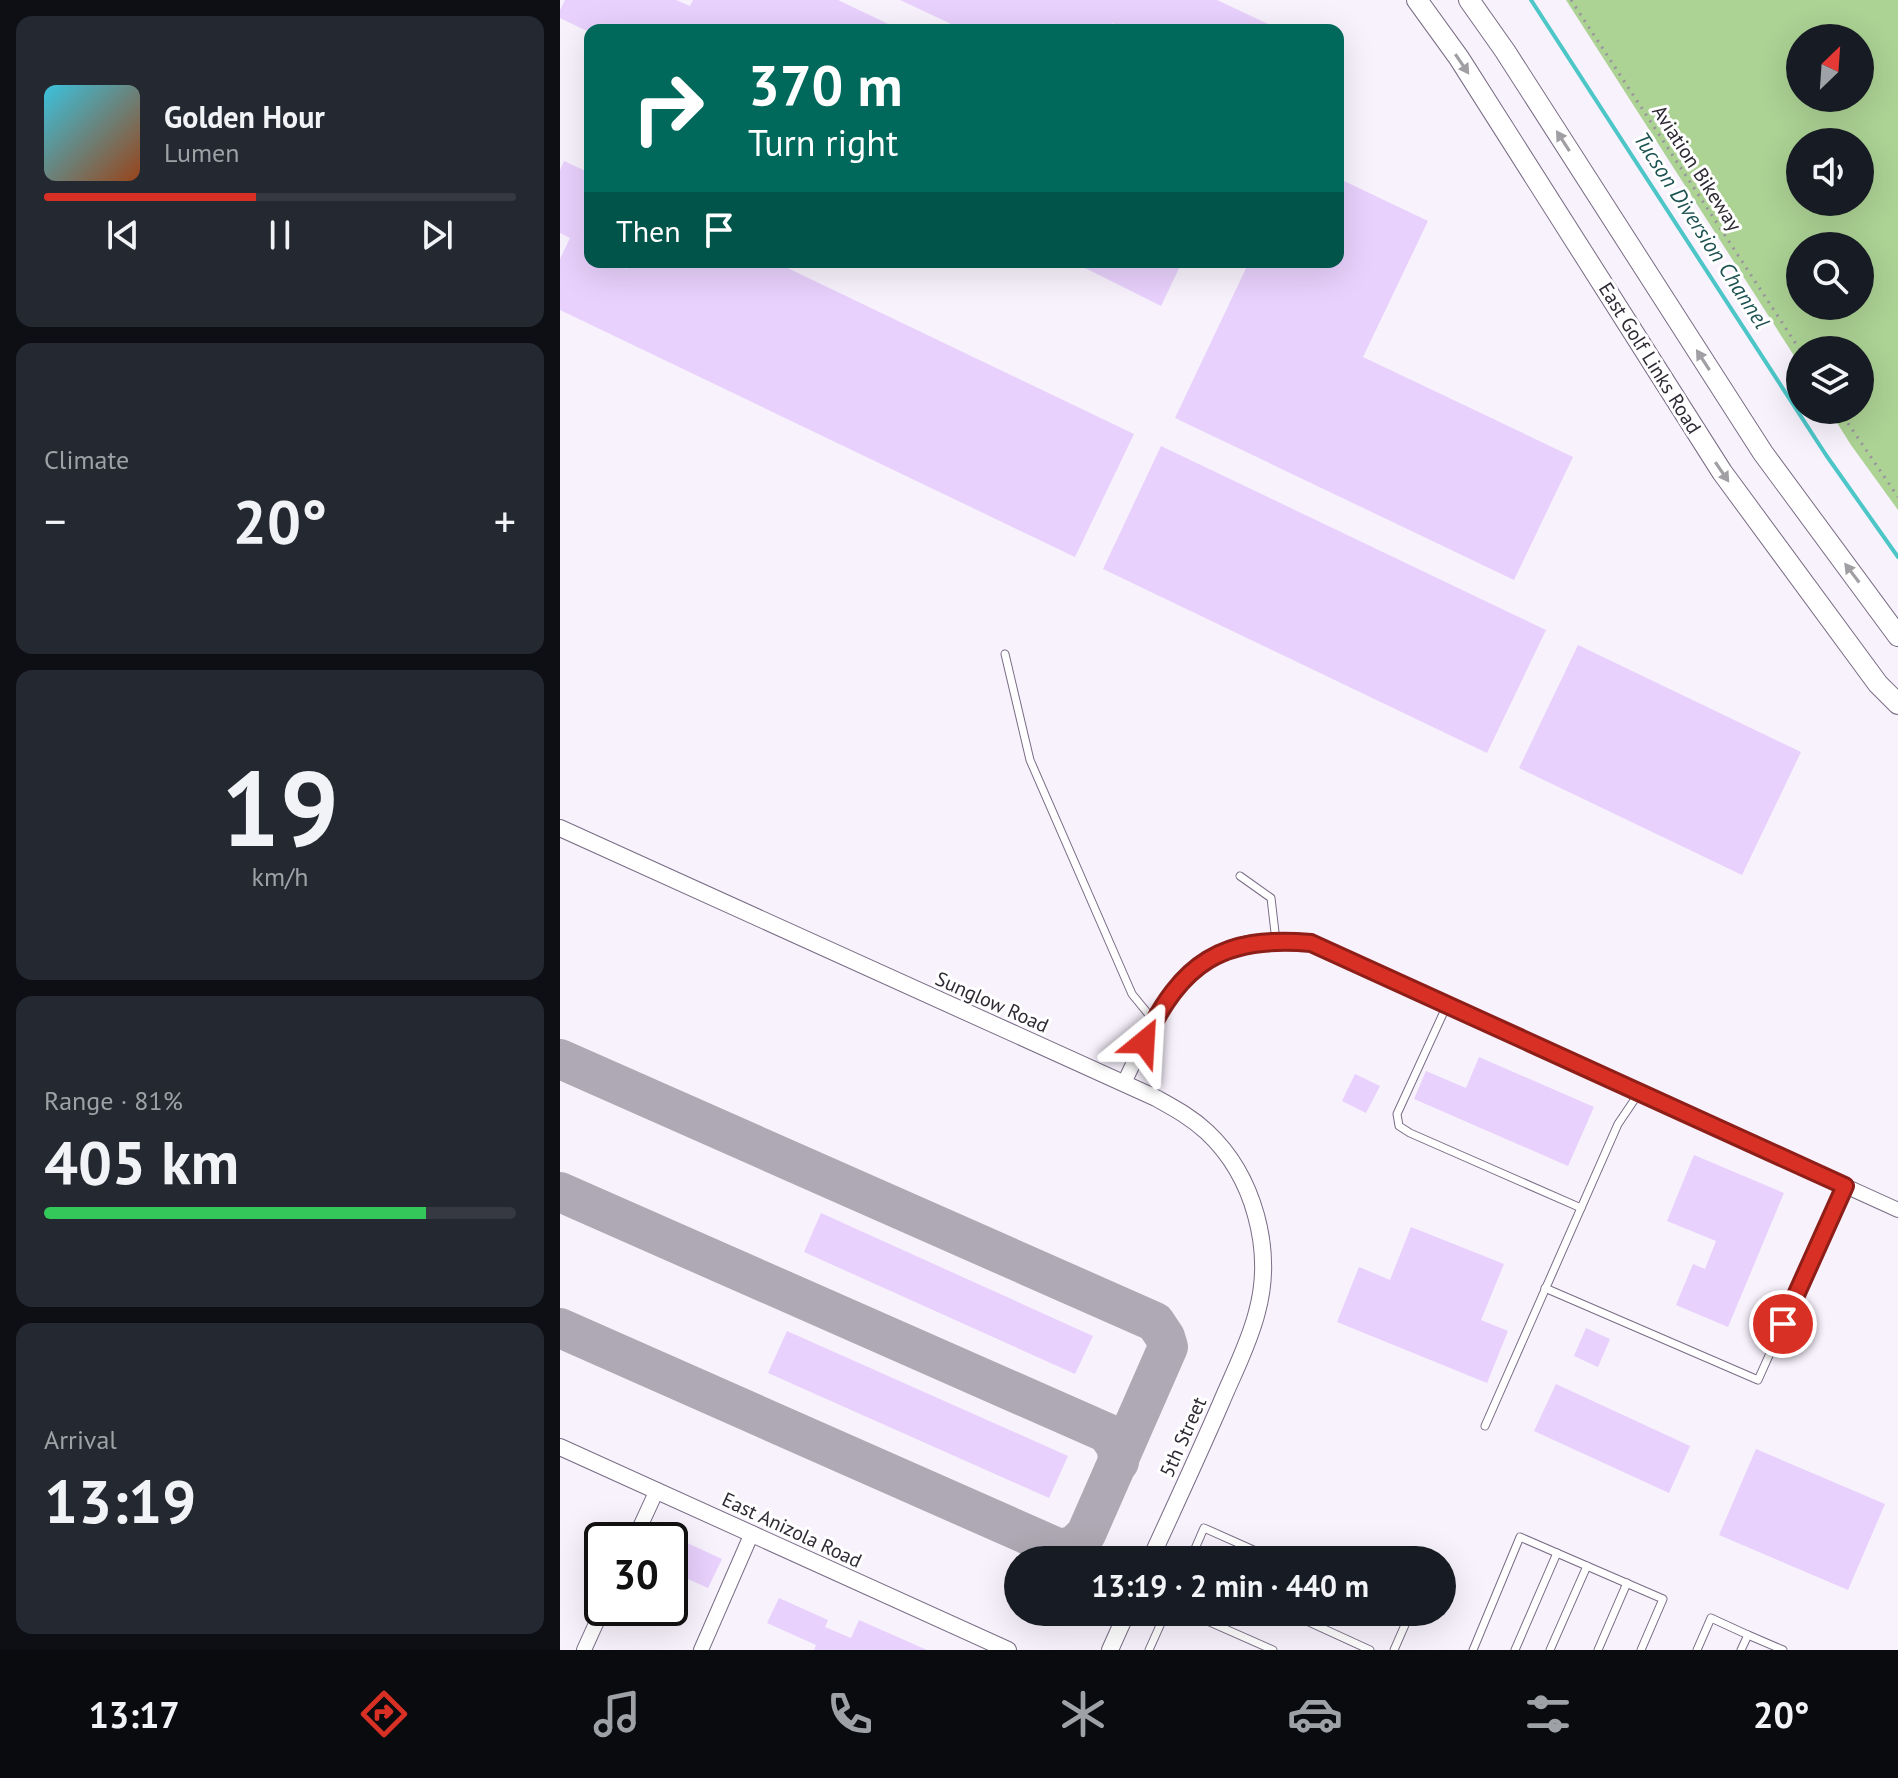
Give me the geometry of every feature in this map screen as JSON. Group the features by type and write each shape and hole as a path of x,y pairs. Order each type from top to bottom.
{"main road":[{"name":"East Golf Links Road","path":"1417,0 1459,58 1722,472 1878,684 1898,704"},
{"path":"1469,0 1505,51 1763,453 1898,636"}],"street":[{"name":"Sunglow Road","path":"560,828 1124,1083 1169,1105 1194,1122 1227,1154 1252,1202 1261,1243 1261,1291 1252,1330"},
{"path":"1124,1083 1154,1021 1177,986 1194,970 1211,958 1252,943 1311,943 1898,1210"},
{"name":"5th Street","path":"1156,1546 1252,1330"},
{"name":"East Anizola Road","path":"560,1447 1008,1650"},
{"path":"642,1522 657,1490"},
{"path":"701,1650 752,1533"},
{"path":"584,1650 595,1626"},
{"path":"1110,1650 1121,1626"}],"lane":[{"path":"1005,654 1030,760 1132,994 1154,1021"},
{"path":"1240,876 1271,898 1276,941"},
{"path":"1447,1005 1397,1114 1399,1126 1581,1208"},
{"path":"1485,1426 1618,1124 1639,1093"},
{"path":"1545,1288 1758,1380 1845,1186"},
{"path":"1196,1546 1204,1528 1244,1546"},
{"path":"1473,1650 1520,1537 1663,1599 1641,1650"},
{"path":"1515,1650 1557,1553"},
{"path":"1550,1650 1587,1566"},
{"path":"1598,1650 1627,1583"},
{"path":"1697,1650 1711,1618 1783,1650"},
{"path":"1152,1649 1161,1626"},
{"path":"1219,1626 1273,1650"},
{"path":"1318,1626 1370,1650"},
{"path":"1394,1650 1404,1626"},
{"path":"1741,1650 1748,1635"}],"path":[{"name":"Aviation Bikeway","path":"1571,0 1791,336"},
{"path":"1848,424 1898,497"}],"green space":[{"path":"1566,0 1898,0 1898,510 1838,424 1874,424 1874,336 1786,336 1786,343"}],"building":[{"path":"565,0 676,0 690,6 693,0 838,0 888,24 584,24 584,30 560,18"},
{"path":"900,0 1217,0 1268,24 1112,23 951,24"},
{"path":"564,161 584,170 584,268 788,268 1134,434 1075,557 560,310 560,259 570,238 560,233 560,170"},
{"path":"1344,181 1428,221 1363,357 1573,457 1514,580 1175,418 1246,268 1344,268"},
{"path":"1085,268 1179,268 1161,306"},
{"path":"1161,446 1546,630 1487,753 1103,569"},
{"path":"1578,645 1801,752 1742,875 1519,768"},
{"path":"1479,1057 1594,1107 1568,1166 1414,1099 1426,1071 1466,1088"},
{"path":"1355,1074 1380,1086 1366,1113 1342,1101"},
{"path":"1694,1155 1784,1193 1728,1327 1676,1305 1693,1264 1705,1269 1716,1241 1667,1221"},
{"path":"821,1213 1093,1336 1075,1374 804,1252"},
{"path":"1411,1227 1504,1264 1481,1320 1508,1331 1487,1383 1337,1322 1359,1267 1390,1280"},
{"path":"1586,1328 1610,1339 1598,1367 1574,1356"},
{"path":"787,1331 1068,1456 1049,1498 768,1373"},
{"path":"1556,1384 1690,1446 1669,1493 1534,1431"},
{"path":"1756,1449 1885,1504 1848,1590 1719,1535"},
{"path":"688,1543 722,1559 708,1588 688,1579"},
{"path":"779,1598 828,1620 825,1627 851,1638 859,1620 927,1650 814,1650 816,1645 767,1623"}],"waterway":[{"name":"Tucson Diversion Channel","path":"1531,0 1826,455 1898,557"}],"taxiway":[{"path":"560,1059 1155,1322 1168,1347 1086,1534 1075,1545 1060,1549 560,1328"},
{"path":"560,1192 1107,1433 1116,1446 1119,1462"}],"route":[{"path":"1144,1042 1164,1003 1177,986 1211,958 1252,943 1311,943 1845,1186 1783,1324"}]}
